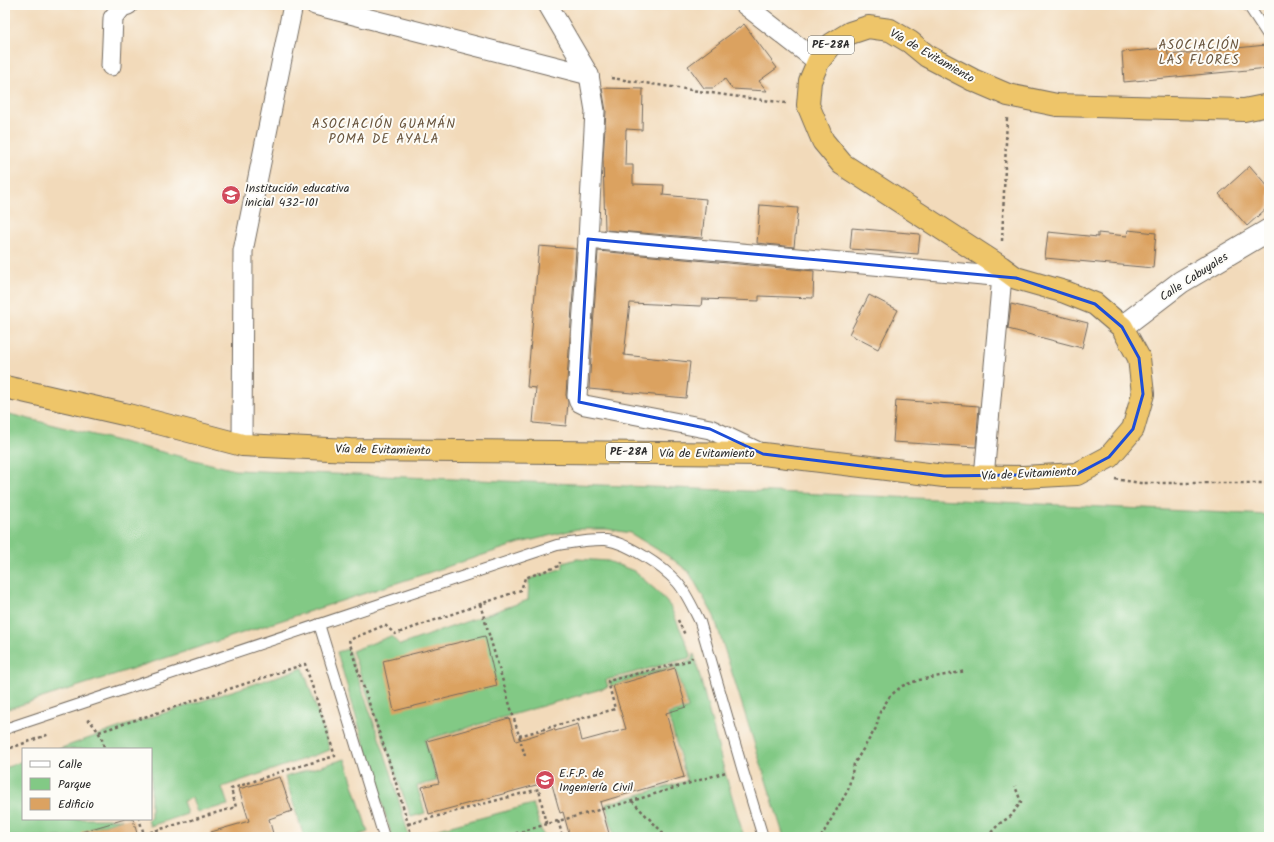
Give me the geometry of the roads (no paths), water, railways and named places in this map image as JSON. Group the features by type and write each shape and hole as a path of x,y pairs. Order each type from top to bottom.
{"highway":[{"name":"Vía de Evitamiento","path":"5,387 128,415 242,445 350,450 763,454 944,476 1023,477 1077,474 1110,457 1133,429 1143,394 1139,358 1122,327 1095,304 1065,292 1006,273 842,164 823,141 808,105 810,81 818,62 832,44 850,33 868,28 890,30 910,42 927,56 973,80 1008,95 1057,105 1244,110 1269,105"}],"street":[{"path":"111,66 113,18 122,7 128,5"},
{"path":"242,445 243,252 293,5"},
{"path":"315,5 589,75"},
{"path":"548,5 589,75 595,111 577,396 579,402 584,405 710,429 763,454"},
{"path":"745,5 818,62"},
{"name":"Calle Cabuyales","path":"1122,327 1181,282 1269,230"},
{"path":"588,239 1006,273 984,477"}],"lane":[{"path":"1248,5 1269,37"},
{"path":"5,728 557,545 582,541 606,540 627,547 663,570 678,583 697,616 704,634 763,837"},
{"path":"319,624 384,837"}],"place":[{"name":"Institución educativa inicial 432-101","path":"231,195"},
{"name":"E.F.P. de Ingeniería Civil","path":"545,780"}],"district":[{"name":"ASOCIACIÓN LAS FLORES","path":"1199,52"},
{"name":"ASOCIACIÓN GUAMÁN POMA DE AYALA","path":"384,132"}]}
